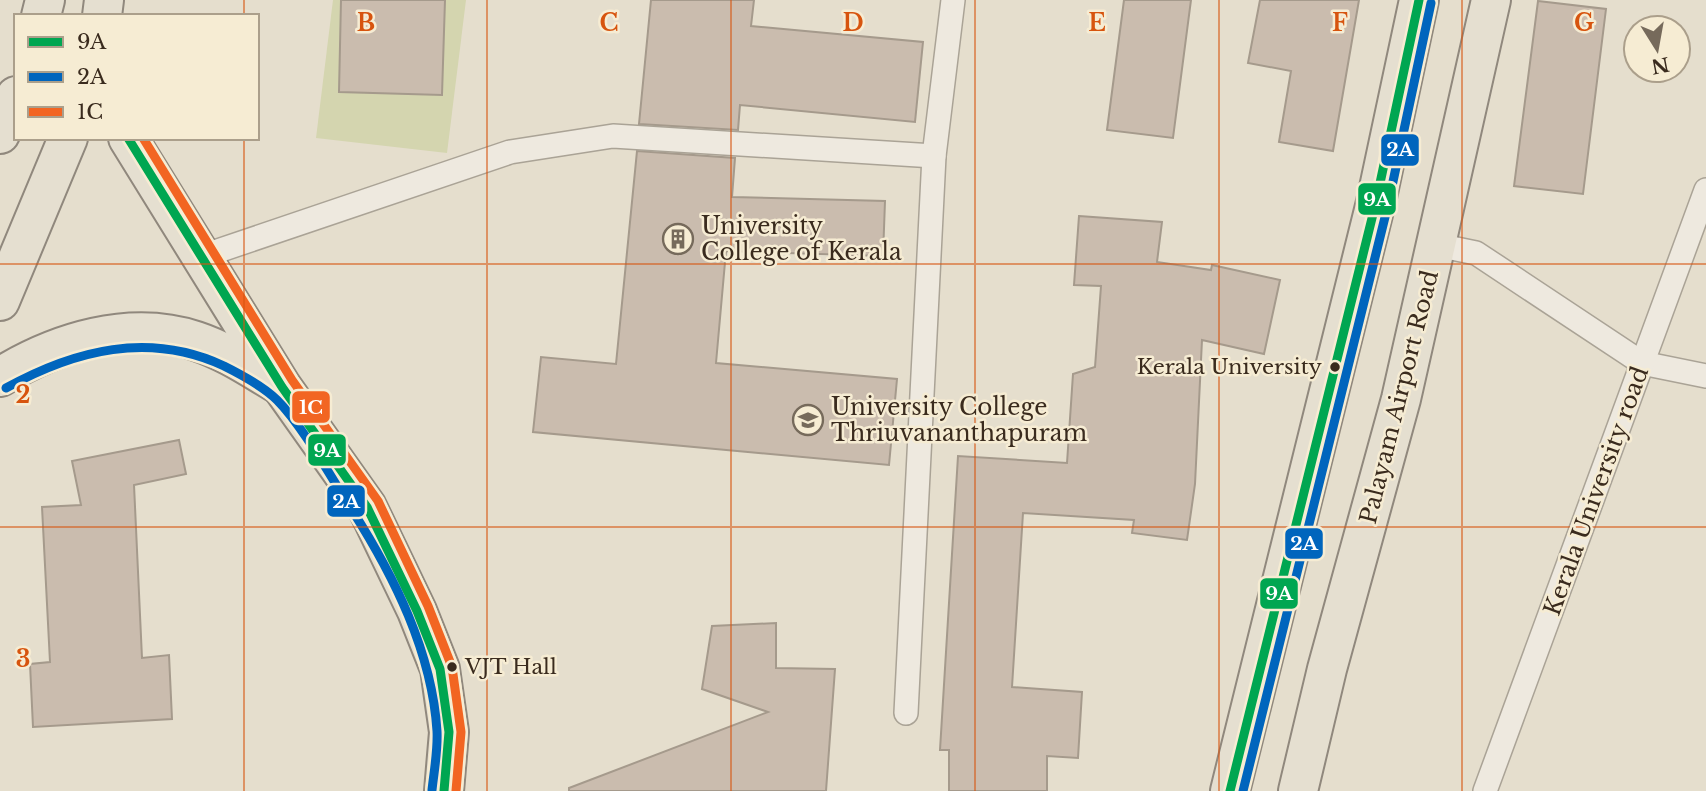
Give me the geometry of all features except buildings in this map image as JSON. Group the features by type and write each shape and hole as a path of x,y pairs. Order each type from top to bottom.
{"main road":[{"path":"1230,791 1376,202 1419,0"},
{"name":"Palayam Airport Road","path":"1297,791 1326,669 1401,399 1491,0"},
{"path":"0,134 14,101"},
{"path":"0,301 67,140"},
{"path":"129,140 282,387 367,507 417,611 442,682 449,732 444,791"},
{"path":"0,377 31,357 77,341 136,332 195,341 234,358 282,387"}],"lane":[{"path":"906,713 934,156 953,0"},
{"path":"203,256 510,152 613,136 934,156"},
{"name":"Kerala University road","path":"1485,791 1706,190"},
{"path":"1437,245 1476,253 1642,363 1706,376"}],"green space":[{"path":"333,0 466,0 447,153 316,138"}],"transit line":[{"name":"9A","path":"1230,791 1376,202 1419,0"},
{"name":"2A","path":"1243,791 1388,205 1431,3"},
{"name":"9A","path":"129,140 282,387 367,507 417,611 440,669 449,732 444,791"},
{"name":"1C","path":"144,140 292,380 378,501 428,606 452,667 461,732 456,791"},
{"name":"2A","path":"6,388 32,375 86,355 140,348 168,349 196,355 224,366 259,385 277,400 306,438 368,535 408,616 428,672 434,702 437,738 432,790"}],"place":[{"name":"University College of Kerala","path":"678,239"},
{"name":"Kerala University","path":"1335,367"},
{"name":"University College Thriuvananthapuram","path":"808,420"},
{"name":"VJT Hall","path":"452,667"}]}
